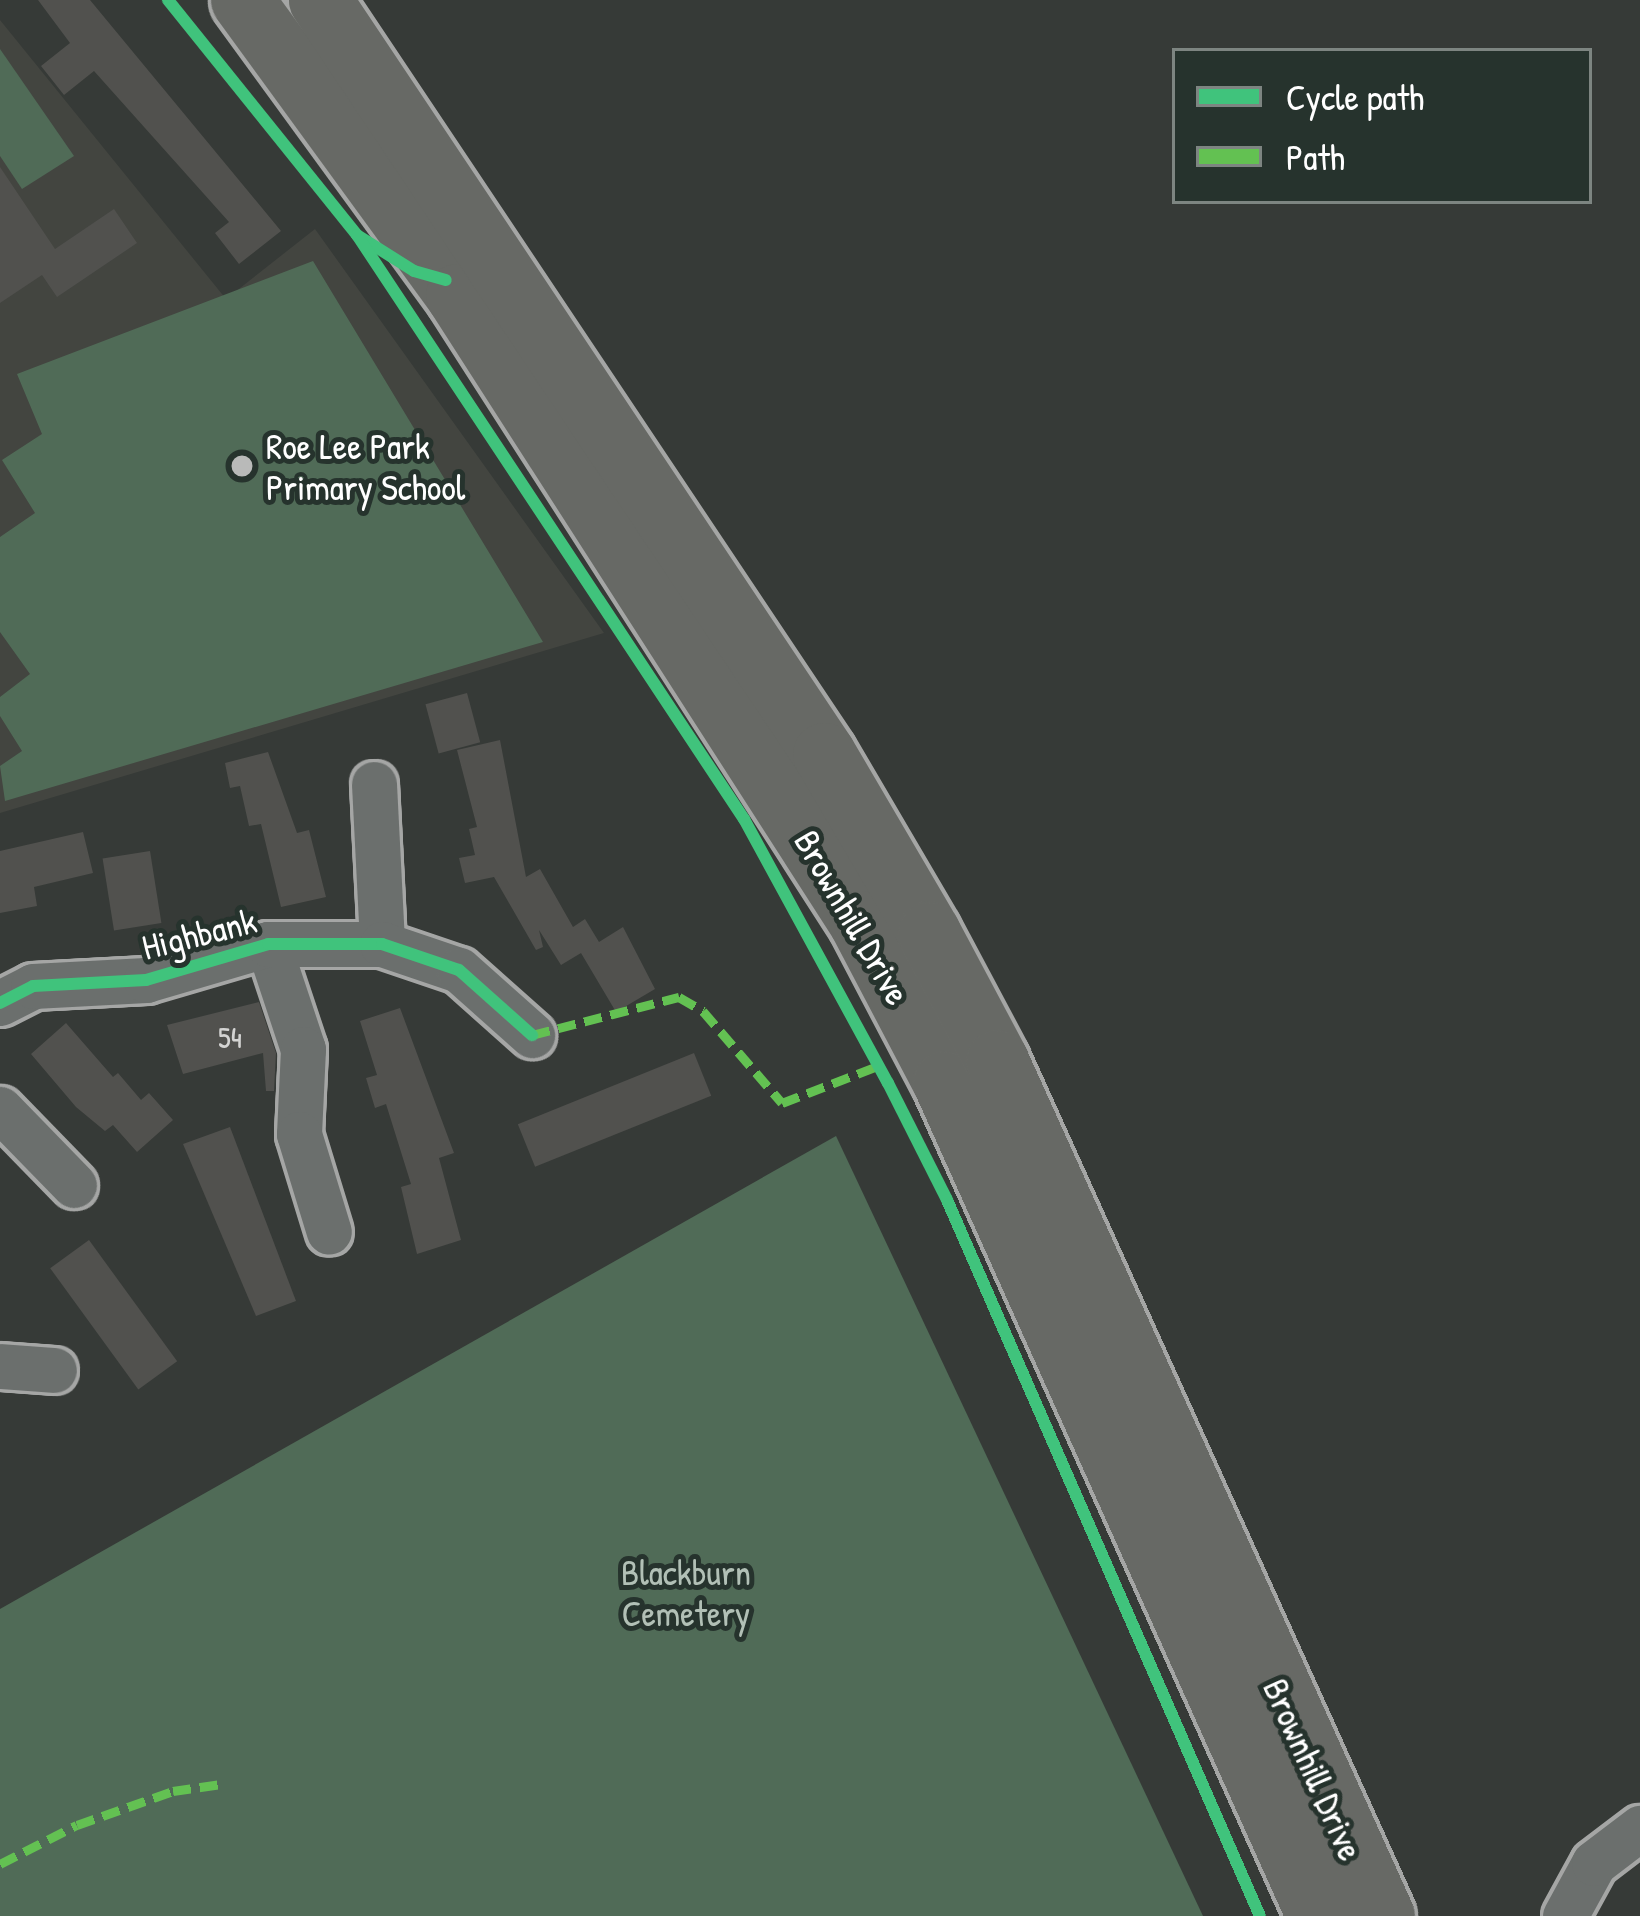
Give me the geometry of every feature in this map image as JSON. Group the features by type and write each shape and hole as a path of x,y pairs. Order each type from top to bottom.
{"highway":[{"name":"Brownhill Drive","path":"242,0 457,295 860,922 955,1104 1318,1916"},
{"name":"Brownhill Drive","path":"320,0 824,754 929,933 997,1061 1383,1916"}],"street":[{"path":"374,784 382,944"},
{"name":"Highbank","path":"268,944 303,1049 299,1134 329,1232"},
{"name":"Highbank","path":"0,1003 33,986 146,980 268,944 382,944 459,970 532,1035"},
{"path":"0,1109 74,1185"},
{"path":"0,1366 55,1370"},
{"path":"1568,1909 1594,1863 1640,1828"}],"shaded area":[{"name":"Roe Lee Park Primary School","path":"0,20 226,299 315,229 604,633 0,813"}],"green space":[{"path":"0,49 74,156 22,189 0,156"},
{"name":"Roe Lee Park Primary School","path":"313,261 543,642 5,801 0,766 22,751 0,716 0,697 30,674 0,632 0,537 35,513 2,460 42,434 17,374"},
{"name":"Blackburn Cemetery","path":"836,1136 1203,1916 0,1916 0,1609"}],"building":[{"path":"38,0 90,0 281,231 239,264 215,233 229,222 94,71 64,95 41,66 70,43"},
{"path":"0,167 55,249 114,209 137,243 57,297 42,275 0,303"},
{"path":"467,693 480,742 439,753 425,704"},
{"path":"500,740 526,877 540,869 573,927 585,919 599,942 623,927 655,989 616,1012 581,953 561,965 539,930 543,947 536,950 494,877 465,883 459,858 475,855 469,829 477,827 457,750"},
{"path":"268,752 297,833 309,830 326,897 281,907 261,824 249,826 240,786 230,788 225,763"},
{"path":"83,832 93,873 34,887 37,906 0,913 0,851"},
{"path":"150,851 161,923 114,931 103,859"},
{"path":"259,1002 276,1053 274,1091 266,1091 263,1053 183,1074 167,1025"},
{"path":"400,1008 454,1153 439,1158 461,1240 417,1254 401,1187 411,1184 386,1104 375,1108 366,1078 377,1075 360,1021"},
{"path":"66,1023 113,1077 118,1073 141,1100 149,1093 173,1120 137,1152 113,1125 105,1131 76,1107 31,1054"},
{"path":"694,1053 711,1096 535,1167 518,1124"},
{"path":"230,1127 296,1301 256,1316 183,1144"},
{"path":"89,1240 177,1361 138,1390 50,1268"}],"marked path":[{"path":"532,1035 679,997 703,1011 782,1103 878,1066"},
{"path":"0,1864 77,1825 173,1791 221,1784"}],"cycle path":[{"path":"168,0 357,235 414,271 446,280"},
{"path":"357,235 744,819 888,1083 947,1200 1260,1916"},
{"path":"0,1003 33,986 146,980 268,944 382,944 459,970 532,1035"}],"place":[{"name":"Roe Lee Park Primary School","path":"242,466"}]}
